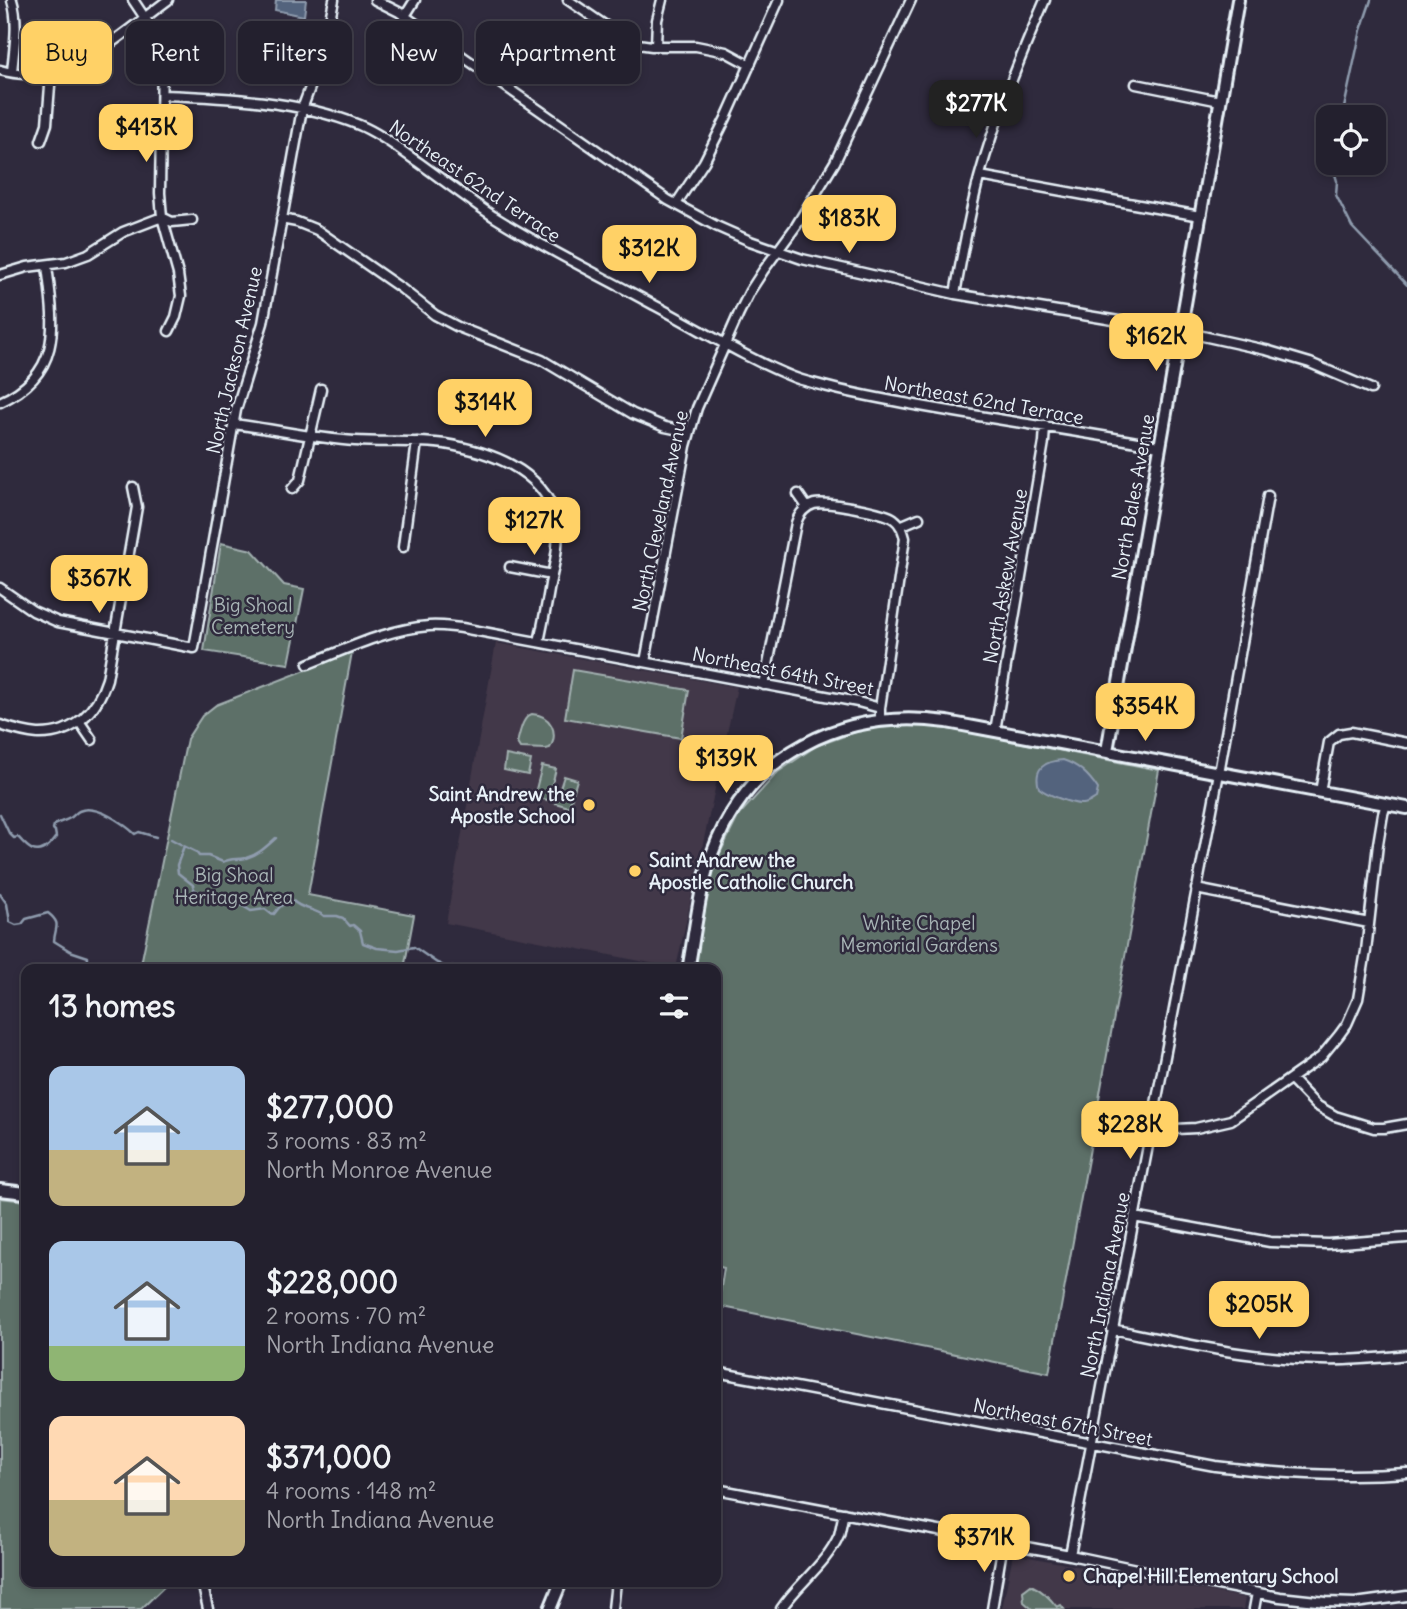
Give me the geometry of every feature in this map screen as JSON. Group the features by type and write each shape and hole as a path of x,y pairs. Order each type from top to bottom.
{"street":[{"path":"12,0 15,10 15,46 12,72"},
{"path":"133,0 151,27 162,54 160,193 162,218 180,284 179,306 169,331"},
{"path":"112,41 168,0"},
{"name":"North Jackson Avenue","path":"115,633 194,649 233,424 263,323 302,109 323,53 334,0"},
{"path":"375,0 405,16 676,204 716,226 777,251 955,294 1180,331 1285,355 1335,372 1371,389"},
{"path":"405,16 415,0"},
{"path":"568,0 631,43 696,46 726,52 750,65"},
{"path":"656,46 657,20 662,0"},
{"path":"676,204 704,162 779,0"},
{"name":"North Cleveland Avenue","path":"645,662 689,432 697,408 750,291 796,226 835,162 911,0"},
{"path":"955,294 980,176 1009,85 1045,0"},
{"name":"North Bales Avenue","path":"1107,751 1238,0"},
{"path":"0,70 21,72"},
{"path":"41,141 47,124 50,84"},
{"path":"1136,84 1220,101"},
{"name":"Northeast 62nd Terrace","path":"162,95 231,98 302,109 339,118 374,133 395,145 463,195 560,256 795,378 850,392 983,418 1159,446"},
{"path":"980,176 1200,216"},
{"path":"0,275 27,267 66,262 88,254 123,232 162,218 172,222 192,219"},
{"path":"281,219 317,230 435,314 458,327 542,360 633,414 666,427 689,432"},
{"path":"0,402 23,389 39,372 47,357 53,334 53,316 47,266"},
{"path":"292,489 300,480 321,389"},
{"path":"233,424 354,441 443,444 478,452 523,471 546,495 557,527 557,548 539,642"},
{"name":"North Askew Avenue","path":"995,731 1045,426"},
{"path":"404,547 417,442"},
{"path":"0,725 42,734 56,732 88,715 103,692 137,506 133,487"},
{"path":"797,494 807,507"},
{"name":"North Indiana Avenue","path":"1070,1555 1219,773 1268,496"},
{"path":"764,685 800,513 813,504 823,503 883,513 893,518 905,538 880,708"},
{"path":"900,526 919,518"},
{"path":"510,567 552,575"},
{"path":"0,588 26,607 46,617 115,633"},
{"name":"Northeast 64th Street","path":"309,664 399,630 430,626 462,628 858,702 880,708 880,721 928,719 1407,808"},
{"path":"79,721 92,740"},
{"path":"689,964 709,863 725,825 739,803 763,775 796,749 847,726 880,721"},
{"path":"1320,792 1329,742 1339,734 1351,732 1407,743"},
{"path":"1152,1127 1196,1128 1231,1120 1321,1057 1331,1046 1358,999 1378,844 1386,804"},
{"path":"1196,889 1369,923"},
{"path":"1291,1079 1316,1105 1335,1116 1374,1128 1407,1124"},
{"path":"0,1191 21,1193"},
{"path":"1134,1217 1237,1237 1281,1242 1328,1244 1407,1238"},
{"path":"1112,1329 1221,1351 1285,1359 1357,1360 1407,1355"},
{"name":"Northeast 67th Street","path":"721,1373 1196,1463 1254,1471 1333,1476 1407,1473"},
{"path":"721,1490 1299,1600 1355,1603 1407,1596"},
{"path":"781,1609 830,1550 839,1534 844,1513"},
{"path":"992,1609 1003,1543"},
{"path":"203,1587 208,1609"},
{"path":"550,1609 559,1587"},
{"path":"614,1609 616,1587"},
{"path":"1254,1609 1257,1593"}],"shaded area":[{"name":"Saint Andrew the Apostle School","path":"496,643 737,687 677,964 656,964 446,923"},
{"name":"Chapel Hill Elementary School","path":"1013,1554 1245,1598 1243,1609 1002,1609"}],"green space":[{"name":"Big Shoal Cemetery","path":"221,543 252,550 284,585 304,589 289,664 204,651"},
{"name":"Big Shoal Heritage Area","path":"352,652 308,895 414,915 405,964 141,964 187,739 202,716 216,705"},
{"path":"573,670 689,690 681,738 565,718"},
{"path":"532,714 544,717 552,725 554,736 550,748 520,748 517,743 524,722"},
{"name":"White Chapel Memorial Gardens","path":"913,724 1159,770 1049,1373 721,1307 724,1268 721,1267 721,964 694,964 703,913 716,861 739,815 778,772 816,746 861,730"},
{"path":"506,755 531,760 528,775 504,770"},
{"path":"542,766 556,769 548,800 534,797"},
{"path":"564,776 577,780 569,807 555,803"},
{"path":"0,1198 21,1200 21,1587 164,1587 141,1609 0,1609"},
{"path":"1031,1585 1039,1589 1057,1607 1061,1605 1064,1609 1032,1609 1024,1602 1023,1591"}],"water":[{"path":"276,0 306,0 304,16 275,10"},
{"path":"1063,760 1079,768 1091,779 1098,789 1096,798 1085,804 1077,804 1039,788 1038,775 1042,767"}],"waterway":[{"path":"1345,105 1361,30 1371,0"},
{"path":"1335,175 1336,195 1352,227 1407,285"},
{"path":"0,814 9,833 35,851 43,849 56,837 54,825 86,809 109,816 135,834 139,832 156,837"},
{"path":"184,846 199,856 208,856 223,862 250,857 276,838"},
{"path":"171,839 184,846 177,865 178,873 199,893 229,899 236,907 241,905 251,911 265,909 274,914 285,903 293,901 324,916 343,918 350,926 353,925 360,931 363,943 377,948 398,950 414,947 439,964"},
{"path":"0,894 7,904 10,922 22,924 26,919 48,913 57,926 54,941 70,951 88,957 87,964"}],"place":[{"name":"Saint Andrew the Apostle School","path":"589,805"},
{"name":"Saint Andrew the Apostle Catholic Church","path":"635,871"},
{"name":"Chapel Hill Elementary School","path":"1069,1576"}]}
